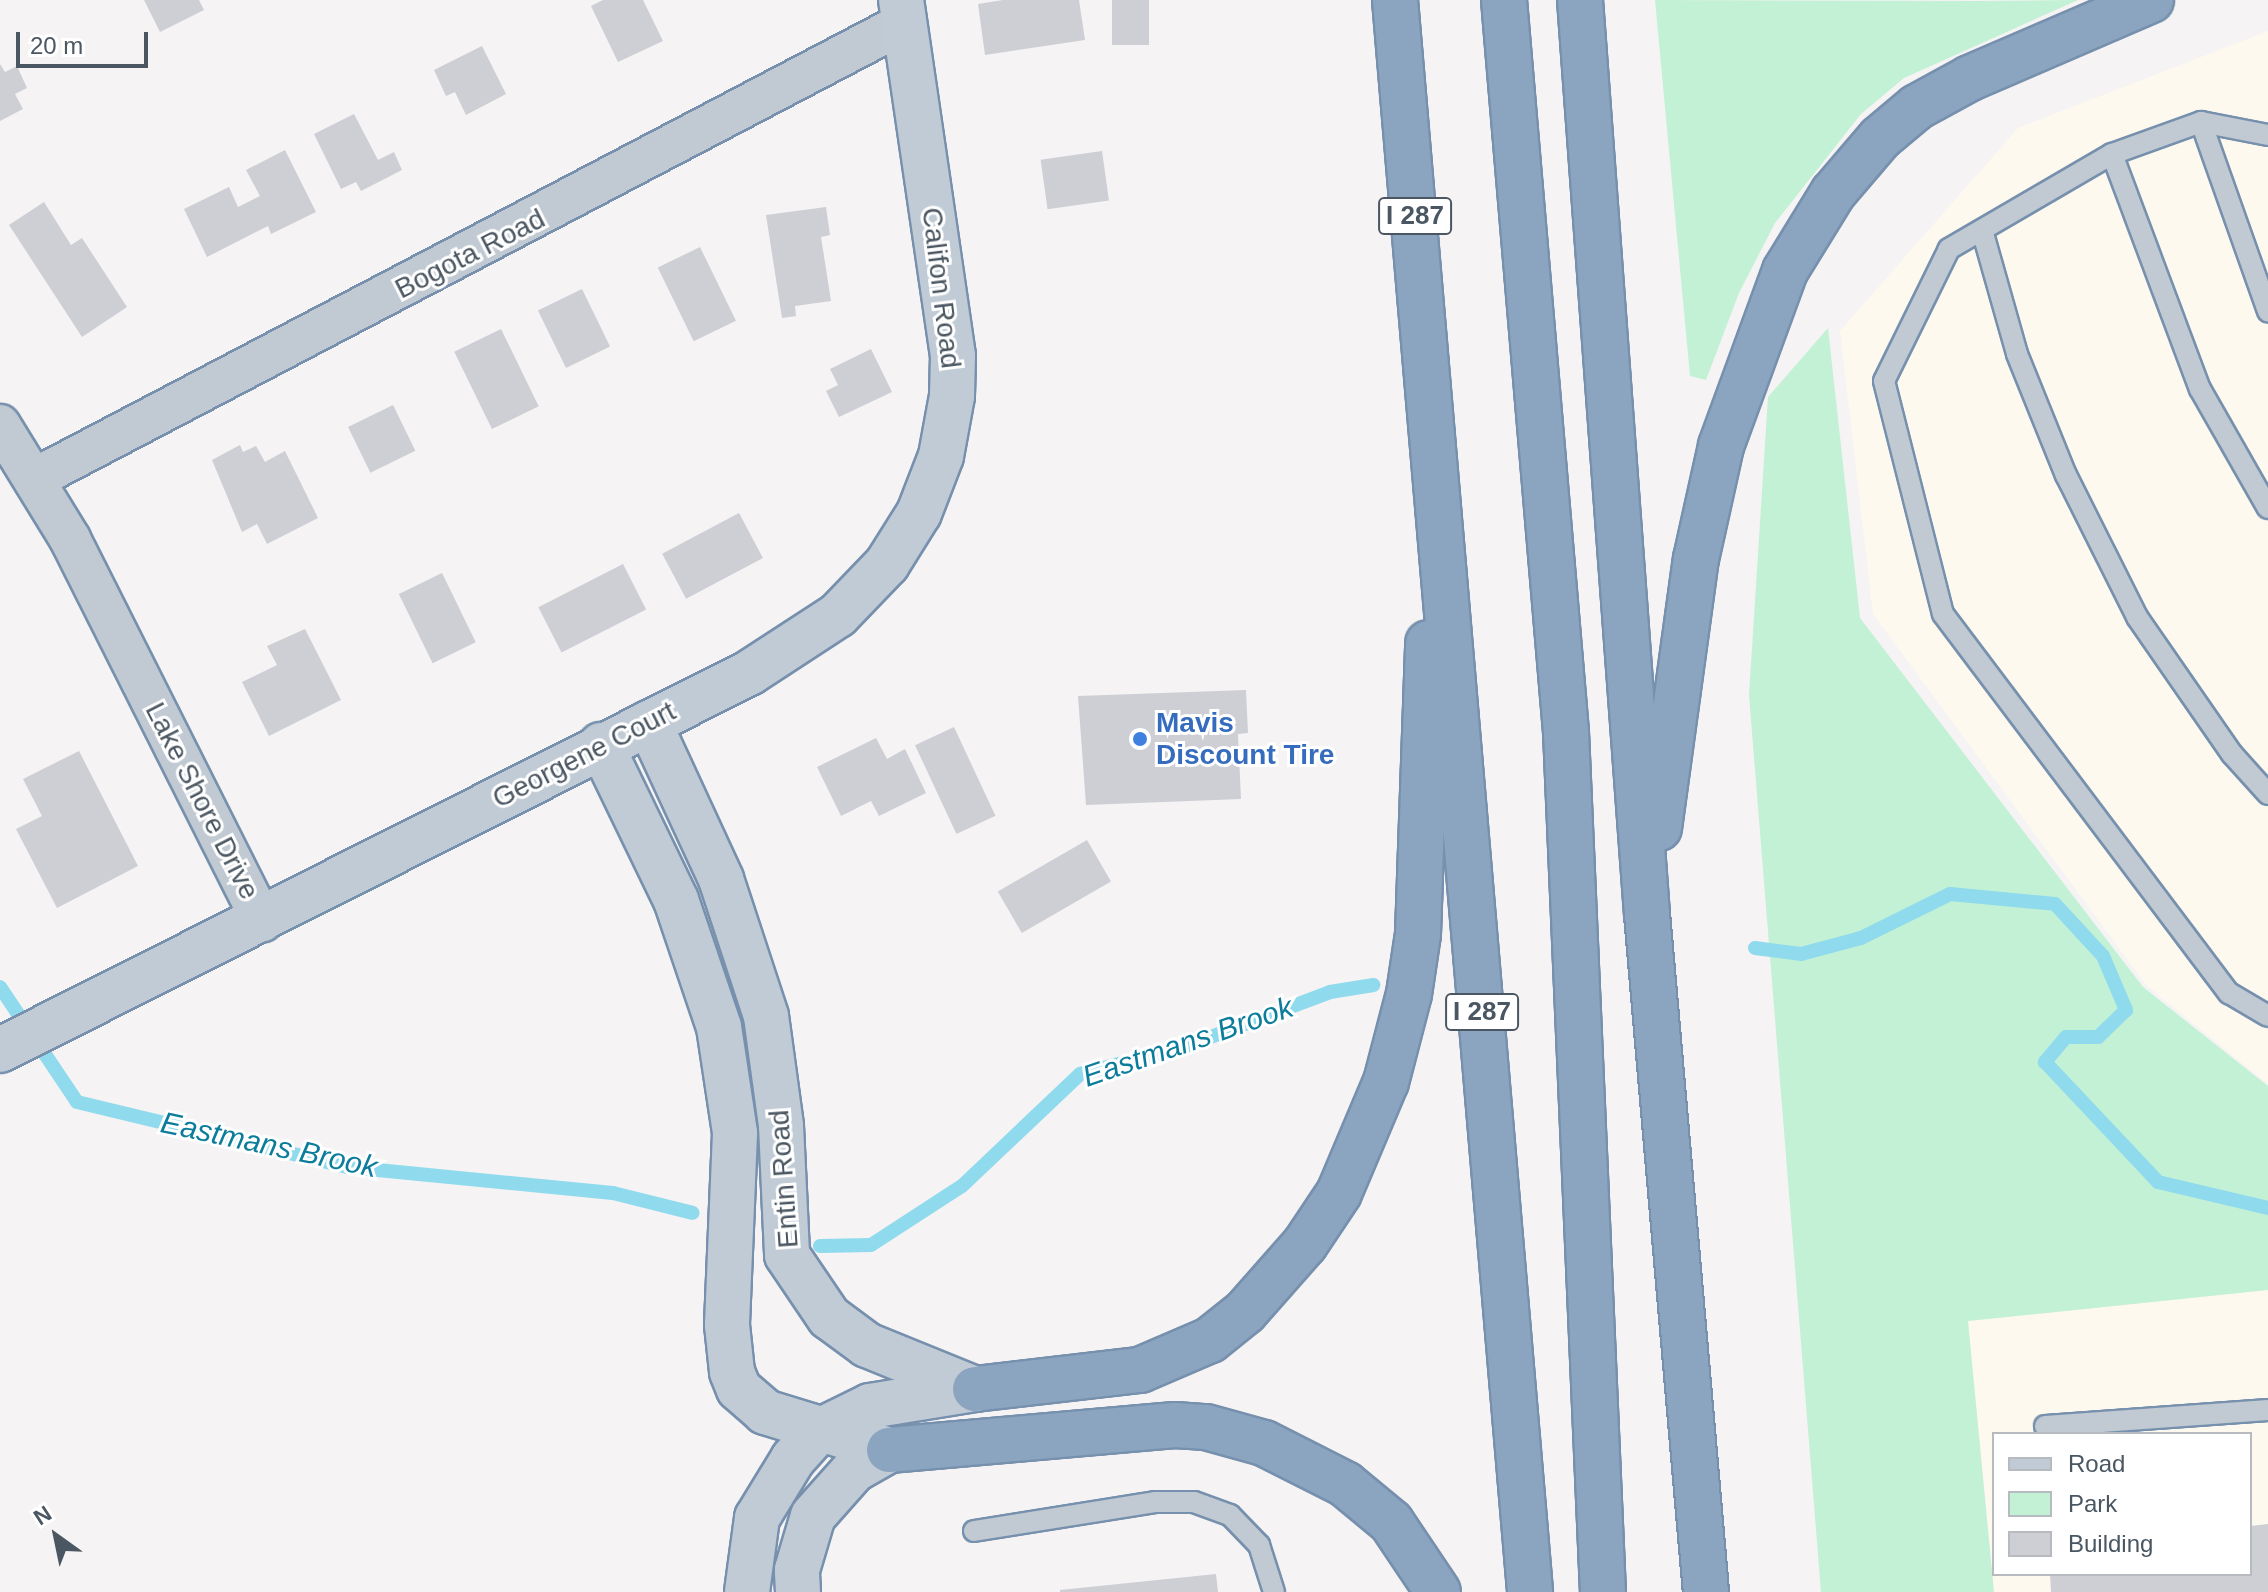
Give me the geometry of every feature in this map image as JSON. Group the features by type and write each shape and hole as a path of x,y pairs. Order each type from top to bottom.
{"highway":[{"name":"I 287","path":"1395,0 1530,1592"},
{"path":"1504,0 1566,732 1603,1592"},
{"path":"1580,0 1647,914 1706,1592"},
{"path":"1647,914 1699,545 1721,446 1785,271 1833,193 1880,138 1917,107 1970,78 2151,0"},
{"path":"975,1389 1140,1370 1210,1340 1245,1312 1305,1244 1366,1139 1398,1038 1418,934 1434,433"},
{"path":"889,1450 1159,1426 1206,1427 1264,1443 1345,1484 1391,1522 1438,1592"}],"street":[{"name":"Bogota Road","path":"34,479 728,120 902,12"},
{"name":"Califon Road","path":"887,564 919,513 941,456 952,396 953,356 902,12"},
{"name":"Lake Shore Drive","path":"0,425 70,539 262,921 14,1044"},
{"name":"Georgene Court","path":"262,921 798,645 838,615 887,564"},
{"name":"Entin Road","path":"649,723 721,879 766,1016 781,1126 787,1255 829,1317 867,1345 975,1389"},
{"name":"Entin Road","path":"601,745 676,900 719,1027 735,1133 727,1325 732,1372 739,1389 765,1412 817,1432 889,1450"},
{"path":"747,1592 757,1518 793,1459 817,1432 870,1406 975,1389"},
{"path":"798,1592 797,1570 813,1516 854,1470 889,1450"}],"lane":[{"path":"2201,122 2268,311"},
{"path":"2268,135 2201,122 2112,154 1949,249 1884,381 1943,614 2229,993 2268,1016"},
{"path":"2112,154 2200,389 2268,508"},
{"path":"1982,230 2017,354 2050,435 2137,617 2232,754 2268,794"},
{"path":"2045,1426 2268,1410"},
{"path":"974,1531 1155,1502 1194,1502 1230,1515 1259,1545 1274,1592"}],"shaded area":[{"path":"2268,31 2268,1084 2146,985 1873,614 1840,331 2018,128"},
{"path":"2268,1290 2268,1592 1994,1592 1992,1576 2252,1576 2252,1432 1992,1432 1992,1571 1968,1321"}],"green space":[{"path":"1655,0 2078,0 1904,78 1861,114 1775,223 1739,293 1706,380 1690,376"},
{"path":"1828,328 1860,618 2143,987 2268,1086 2268,1290 1968,1321 1994,1592 1821,1592 1749,695 1768,397"}],"building":[{"path":"144,0 199,0 204,10 160,32"},
{"path":"603,0 643,0 663,41 618,62 591,6"},
{"path":"1003,0 1079,0 1085,40 985,55 978,4"},
{"path":"1112,0 1149,0 1149,45 1112,45"},
{"path":"482,46 506,94 466,115 455,92 446,96 434,70"},
{"path":"0,64 5,72 17,66 27,88 15,94 23,109 0,121"},
{"path":"354,114 378,160 394,152 402,170 361,191 356,182 341,189 314,134"},
{"path":"285,150 316,212 271,234 268,226 207,257 184,209 229,187 238,207 260,196 246,170"},
{"path":"1102,151 1109,201 1048,209 1041,160"},
{"path":"44,202 71,245 82,238 127,307 82,337 9,225"},
{"path":"826,207 830,235 821,237 831,301 795,306 796,316 782,318 766,215"},
{"path":"700,247 736,321 694,341 658,268"},
{"path":"582,289 610,347 566,368 538,310"},
{"path":"501,329 539,406 492,429 454,352"},
{"path":"871,349 892,392 839,417 826,391 838,385 830,369"},
{"path":"393,405 415,451 370,473 348,427"},
{"path":"240,445 243,452 256,446 265,462 285,451 318,518 267,544 257,524 242,532 212,460"},
{"path":"739,513 763,558 686,599 662,554"},
{"path":"623,564 646,609 562,653 538,607"},
{"path":"442,573 476,642 433,663 399,594"},
{"path":"305,629 341,700 269,736 242,682 277,665 267,646"},
{"path":"1246,690 1248,733 1238,734 1241,799 1086,805 1078,696"},
{"path":"954,727 995,816 956,834 915,745"},
{"path":"876,738 887,759 905,749 926,793 879,816 871,801 841,816 817,767"},
{"path":"79,751 138,866 57,908 16,829 42,816 23,779"},
{"path":"1087,840 1111,882 1022,933 998,892"},
{"path":"2268,1524 2268,1592 2051,1592 2050,1576 2252,1576 2252,1526"},
{"path":"1216,1574 1218,1592 1060,1592 1060,1590"}],"waterway":[{"name":"Eastmans Brook","path":"1755,948 1801,954 1861,938 1950,894 2055,904 2103,956 2126,1010 2098,1037 2066,1037 2045,1062 2158,1182 2268,1208"},
{"name":"Eastmans Brook","path":"820,1246 871,1245 962,1186 1080,1074 1184,1047 1330,992 1373,985"},
{"name":"Eastmans Brook","path":"0,987 77,1102 347,1167 613,1193 693,1213"}],"place":[{"name":"Mavis Discount Tire","path":"1140,739"}]}
